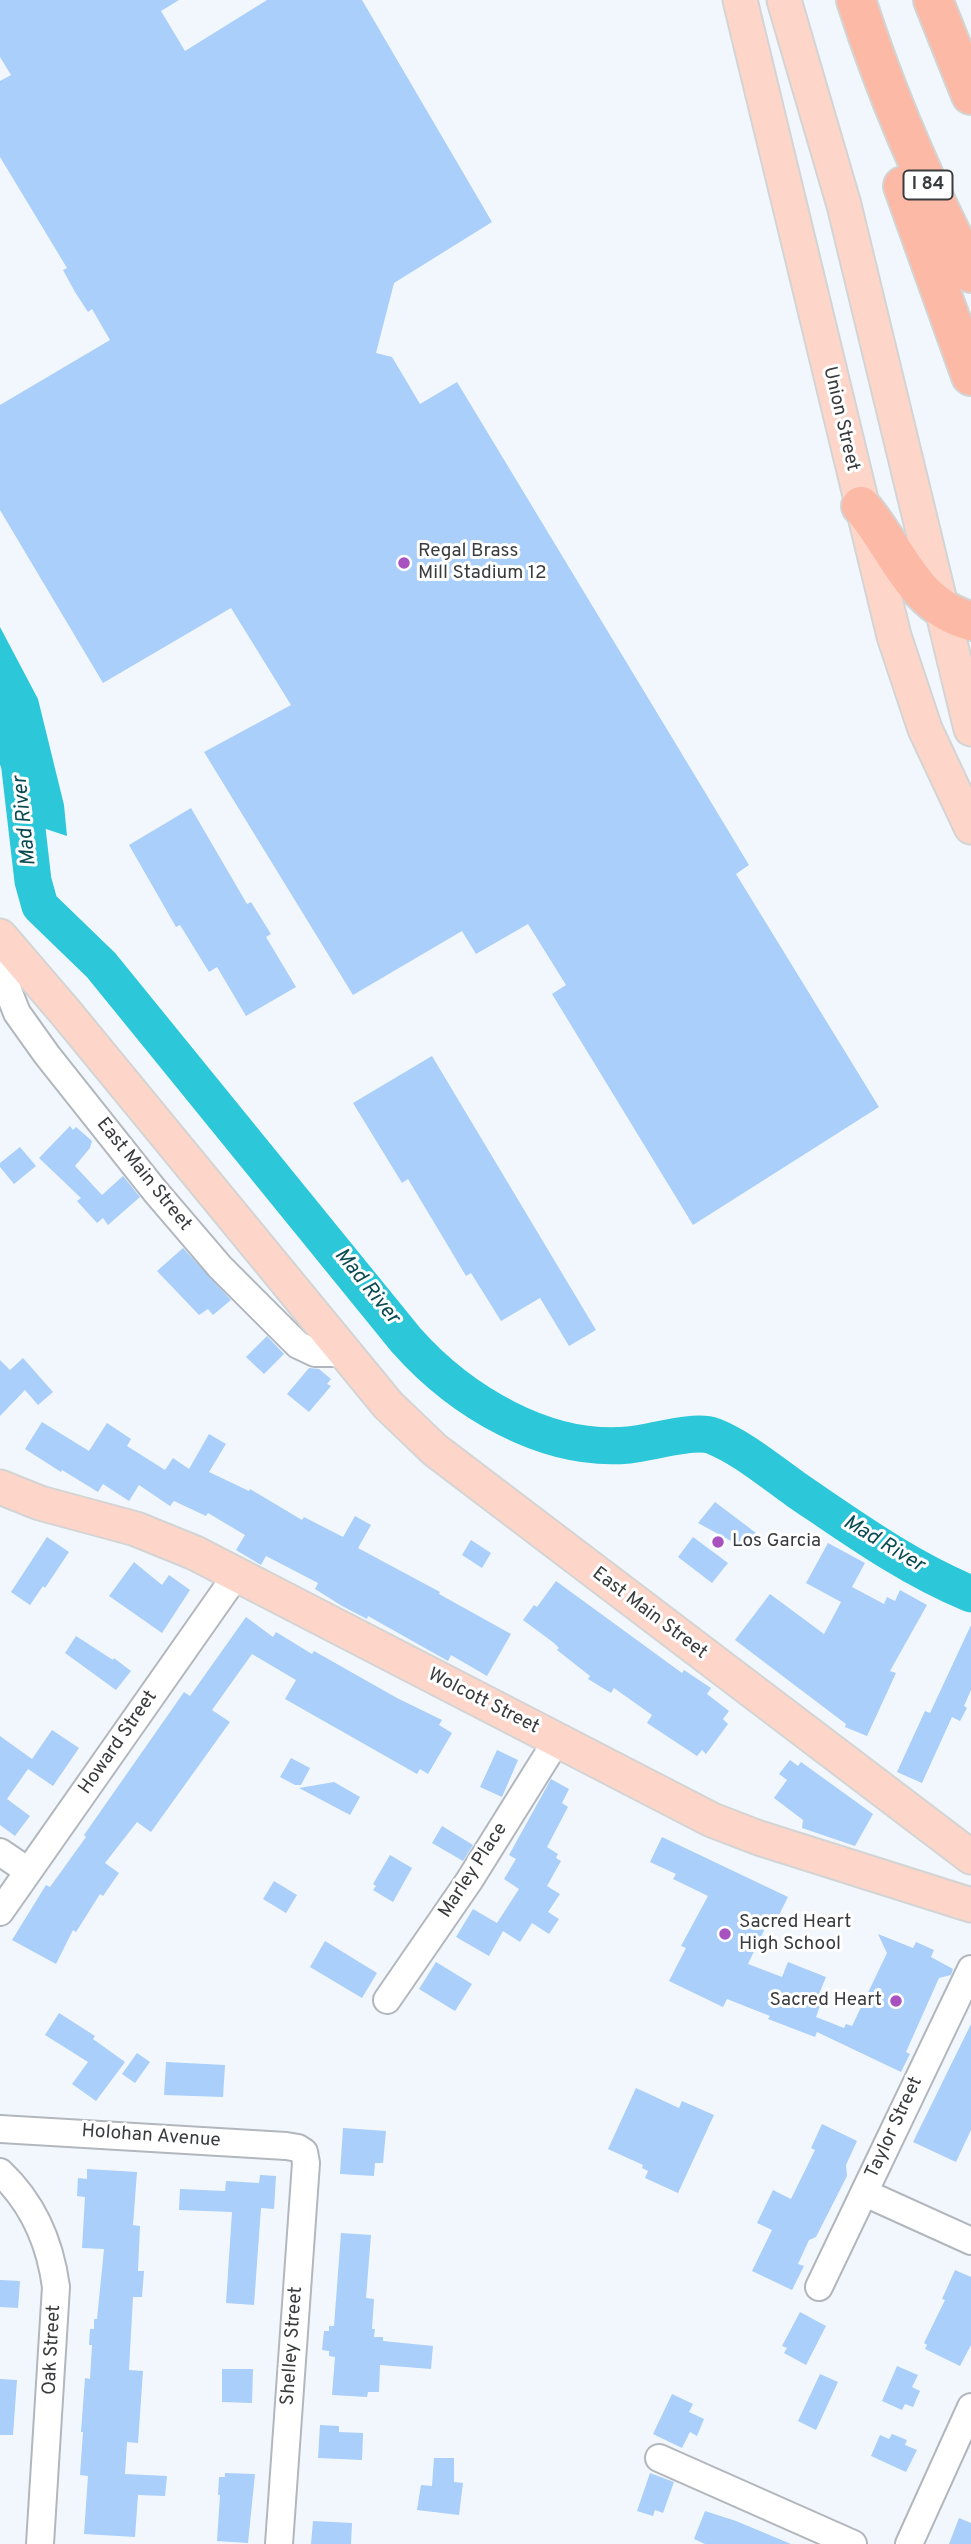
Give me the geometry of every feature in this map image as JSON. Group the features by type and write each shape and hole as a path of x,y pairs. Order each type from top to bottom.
{"highway":[{"name":"I 84","path":"856,0 890,96 929,187 971,273"},
{"path":"933,0 971,95"},
{"path":"890,96 887,132 890,155 971,376"},
{"path":"861,506 882,533 915,586 956,615"}],"main road":[{"name":"Union Street","path":"740,0 861,506 902,665 936,755 971,827"},
{"path":"784,0 835,169 956,615 971,729"},
{"name":"East Main Street","path":"3,940 398,1417 435,1450 971,1857"},
{"name":"Wolcott Street","path":"0,1487 40,1503 156,1536 237,1574 698,1813 733,1828 971,1905"}],"street":[{"name":"East Main Street","path":"3,940 2,975 17,1013 155,1191 220,1267 298,1345 315,1353 345,1353"},
{"name":"Howard Street","path":"0,1912 237,1574"},
{"name":"Marley Place","path":"387,2000 469,1881 557,1740"},
{"path":"0,1852 28,1871"},
{"name":"Taylor Street","path":"819,2287 971,1969"},
{"name":"Holohan Avenue","path":"0,2129 286,2146 302,2150"},
{"name":"Shelley Street","path":"279,2544 306,2163 302,2150"},
{"name":"Oak Street","path":"0,2172 18,2191 40,2225 50,2252 56,2287 40,2544"},
{"path":"864,2193 971,2241"},
{"path":"909,2544 971,2407"},
{"path":"659,2458 853,2544"}],"water":[{"path":"0,627 38,699 64,805 67,836 43,828 21,830 16,794 0,765"}],"building":[{"path":"0,0 179,0 161,11 185,51 267,0 362,0 492,222 394,283 376,353 392,357 420,404 457,382 749,865 736,874 879,1107 693,1225 552,994 566,985 528,924 476,954 462,931 353,995 204,752 291,705 231,608 103,683 0,510 0,405 110,340 92,309 88,312 75,292 63,270 67,268 0,157 0,81 11,75 0,57"},
{"path":"191,808 247,904 251,902 271,934 266,937 296,987 246,1016 217,967 209,972 180,925 176,927 129,845"},
{"path":"432,1056 596,1330 569,1346 540,1298 501,1321 471,1273 466,1276 408,1179 402,1183 353,1103"},
{"path":"70,1126 73,1130 76,1127 92,1141 90,1148 75,1166 102,1195 123,1176 140,1197 108,1225 103,1218 97,1223 77,1201 81,1198 39,1158"},
{"path":"20,1147 36,1166 14,1184 0,1167 0,1163"},
{"path":"183,1248 231,1300 213,1315 208,1309 199,1315 157,1271"},
{"path":"267,1336 284,1354 264,1374 246,1357"},
{"path":"23,1358 53,1392 38,1405 25,1390 0,1416 0,1360 10,1370"},
{"path":"309,1368 319,1369 331,1379 327,1384 331,1386 309,1412 287,1394"},
{"path":"42,1422 89,1451 107,1423 131,1439 127,1446 165,1470 173,1458 189,1469 209,1434 226,1444 209,1472 249,1491 250,1489 302,1520 304,1517 343,1537 355,1516 371,1525 358,1548 511,1634 487,1676 451,1655 448,1661 368,1616 367,1619 342,1606 315,1589 318,1583 266,1556 261,1565 236,1550 245,1535 208,1513 206,1516 174,1501 170,1506 139,1485 129,1501 103,1484 98,1492 62,1470 61,1472 25,1449"},
{"path":"715,1502 756,1533 744,1548 698,1523"},
{"path":"47,1537 69,1552 30,1605 11,1592"},
{"path":"693,1537 728,1563 712,1583 678,1557"},
{"path":"471,1540 491,1553 482,1568 462,1555"},
{"path":"828,1543 865,1563 852,1587 884,1604 887,1597 895,1601 900,1590 927,1605 890,1671 896,1673 867,1736 845,1727 846,1724 735,1640 770,1594 824,1634 841,1602 806,1583"},
{"path":"134,1562 162,1585 169,1575 190,1590 162,1633 109,1596"},
{"path":"556,1581 682,1673 684,1670 711,1688 707,1694 729,1711 723,1719 728,1724 706,1754 702,1750 697,1756 647,1723 652,1715 614,1688 611,1693 588,1679 590,1676 557,1650 559,1648 554,1643 523,1620 534,1605 537,1607"},
{"path":"246,1617 273,1637 276,1632 312,1654 314,1651 442,1720 439,1725 452,1733 428,1774 420,1769 417,1774 285,1699 296,1680 252,1654 212,1710 230,1722 151,1832 137,1822 105,1863 119,1873 103,1896 100,1894 76,1932 73,1930 56,1964 12,1940 46,1885 50,1887 86,1837 84,1835 184,1692 190,1696"},
{"path":"971,1625 971,1690 964,1706 967,1708 960,1721 952,1717 922,1783 897,1772 925,1711 930,1713"},
{"path":"76,1636 131,1671 116,1690 65,1653"},
{"path":"52,1730 79,1748 53,1786 28,1769 7,1799 30,1816 15,1836 0,1825 0,1736 32,1759"},
{"path":"497,1750 518,1760 502,1797 480,1787"},
{"path":"291,1758 310,1768 301,1785 295,1785 280,1777"},
{"path":"790,1760 798,1766 801,1762 873,1814 855,1846 802,1828 803,1820 774,1798 787,1780 779,1774"},
{"path":"551,1779 569,1789 562,1803 568,1807 547,1847 558,1854 556,1858 561,1861 547,1886 560,1894 548,1912 559,1919 549,1934 532,1923 520,1942 503,1931 489,1956 456,1937 473,1909 497,1923 519,1889 504,1879 516,1859 509,1855"},
{"path":"334,1782 360,1797 350,1815 299,1788"},
{"path":"442,1826 473,1845 463,1861 432,1843"},
{"path":"662,1837 788,1897 776,1921 770,1918 748,1964 782,1977 788,1962 826,1977 819,1994 822,2000 816,2017 844,2028 846,2024 852,2026 887,1953 878,1934 913,1948 916,1942 934,1950 931,1957 953,1969 951,1975 939,1978 906,2052 910,2054 901,2072 817,2032 815,2037 768,2019 770,2016 727,1999 723,2007 669,1981 686,1948 681,1946 708,1896 673,1879 676,1874 650,1862"},
{"path":"390,1855 412,1868 393,1902 373,1890 376,1886 373,1884"},
{"path":"274,1881 297,1895 286,1913 263,1899"},
{"path":"325,1941 377,1973 362,1998 310,1967"},
{"path":"436,1962 472,1984 455,2011 419,1989"},
{"path":"59,2013 95,2036 93,2039 125,2062 96,2101 72,2084 88,2062 45,2035"},
{"path":"971,2024 971,2130 956,2162 913,2142"},
{"path":"137,2053 150,2062 135,2083 122,2074"},
{"path":"166,2062 225,2065 223,2097 164,2095"},
{"path":"636,2088 679,2108 682,2101 714,2115 678,2193 645,2178 648,2171 642,2168 643,2165 608,2149"},
{"path":"822,2124 857,2141 846,2165 847,2176 816,2237 809,2240 798,2264 804,2266 792,2290 752,2271 772,2230 757,2223 773,2190 791,2199 815,2150 811,2148"},
{"path":"343,2128 386,2131 383,2163 375,2163 374,2176 340,2174"},
{"path":"87,2169 137,2172 133,2225 140,2226 138,2271 144,2271 142,2297 133,2297 129,2370 143,2371 138,2443 127,2442 125,2474 167,2476 165,2496 138,2495 135,2537 84,2534 88,2476 80,2475 81,2432 85,2378 90,2379 90,2329 94,2329 94,2319 97,2319 104,2249 82,2248 85,2197 77,2196 78,2178 87,2179"},
{"path":"260,2175 276,2176 274,2209 261,2208 254,2305 226,2303 232,2212 179,2210 180,2189 225,2191 226,2181 259,2183"},
{"path":"341,2233 371,2235 366,2298 374,2299 374,2337 383,2337 383,2341 433,2346 431,2369 380,2365 379,2392 368,2392 367,2397 332,2395 335,2357 329,2356 329,2351 322,2350 324,2331 329,2331 329,2326 334,2326"},
{"path":"955,2270 971,2277 971,2345 960,2366 925,2349 927,2345 924,2343 945,2300 942,2299"},
{"path":"0,2280 20,2281 18,2308 0,2307"},
{"path":"800,2312 826,2326 806,2365 784,2353 787,2348 782,2346"},
{"path":"897,2366 918,2375 912,2387 920,2391 913,2407 905,2404 902,2410 882,2401"},
{"path":"222,2369 253,2369 252,2403 222,2402"},
{"path":"820,2374 838,2382 816,2430 798,2421"},
{"path":"0,2379 17,2380 13,2435 0,2435"},
{"path":"672,2394 693,2404 689,2412 704,2419 697,2436 690,2432 682,2448 653,2434"},
{"path":"320,2425 339,2426 339,2432 363,2433 362,2460 318,2458"},
{"path":"892,2434 907,2440 905,2445 917,2450 906,2472 871,2456 880,2435 889,2439"},
{"path":"434,2458 454,2458 454,2482 463,2483 459,2515 417,2510 421,2485 432,2486"},
{"path":"225,2473 255,2474 248,2543 217,2541 219,2477 225,2477"},
{"path":"650,2473 674,2482 663,2513 655,2510 653,2516 637,2511"},
{"path":"705,2511 791,2544 705,2544 694,2539"},
{"path":"959,2518 971,2523 971,2544 949,2544"},
{"path":"313,2521 352,2523 351,2544 311,2544"}],"waterway":[{"name":"Mad River","path":"0,703 19,760 33,881 40,906 101,965 406,1340 428,1362 478,1402 536,1431 567,1441 629,1445 684,1435 713,1436 746,1454 882,1547 971,1594"}],"place":[{"name":"Regal Brass Mill Stadium 12","path":"404,563"},
{"name":"Los Garcia","path":"718,1542"},
{"name":"Sacred Heart High School","path":"725,1934"},
{"name":"Sacred Heart","path":"896,2001"}]}
